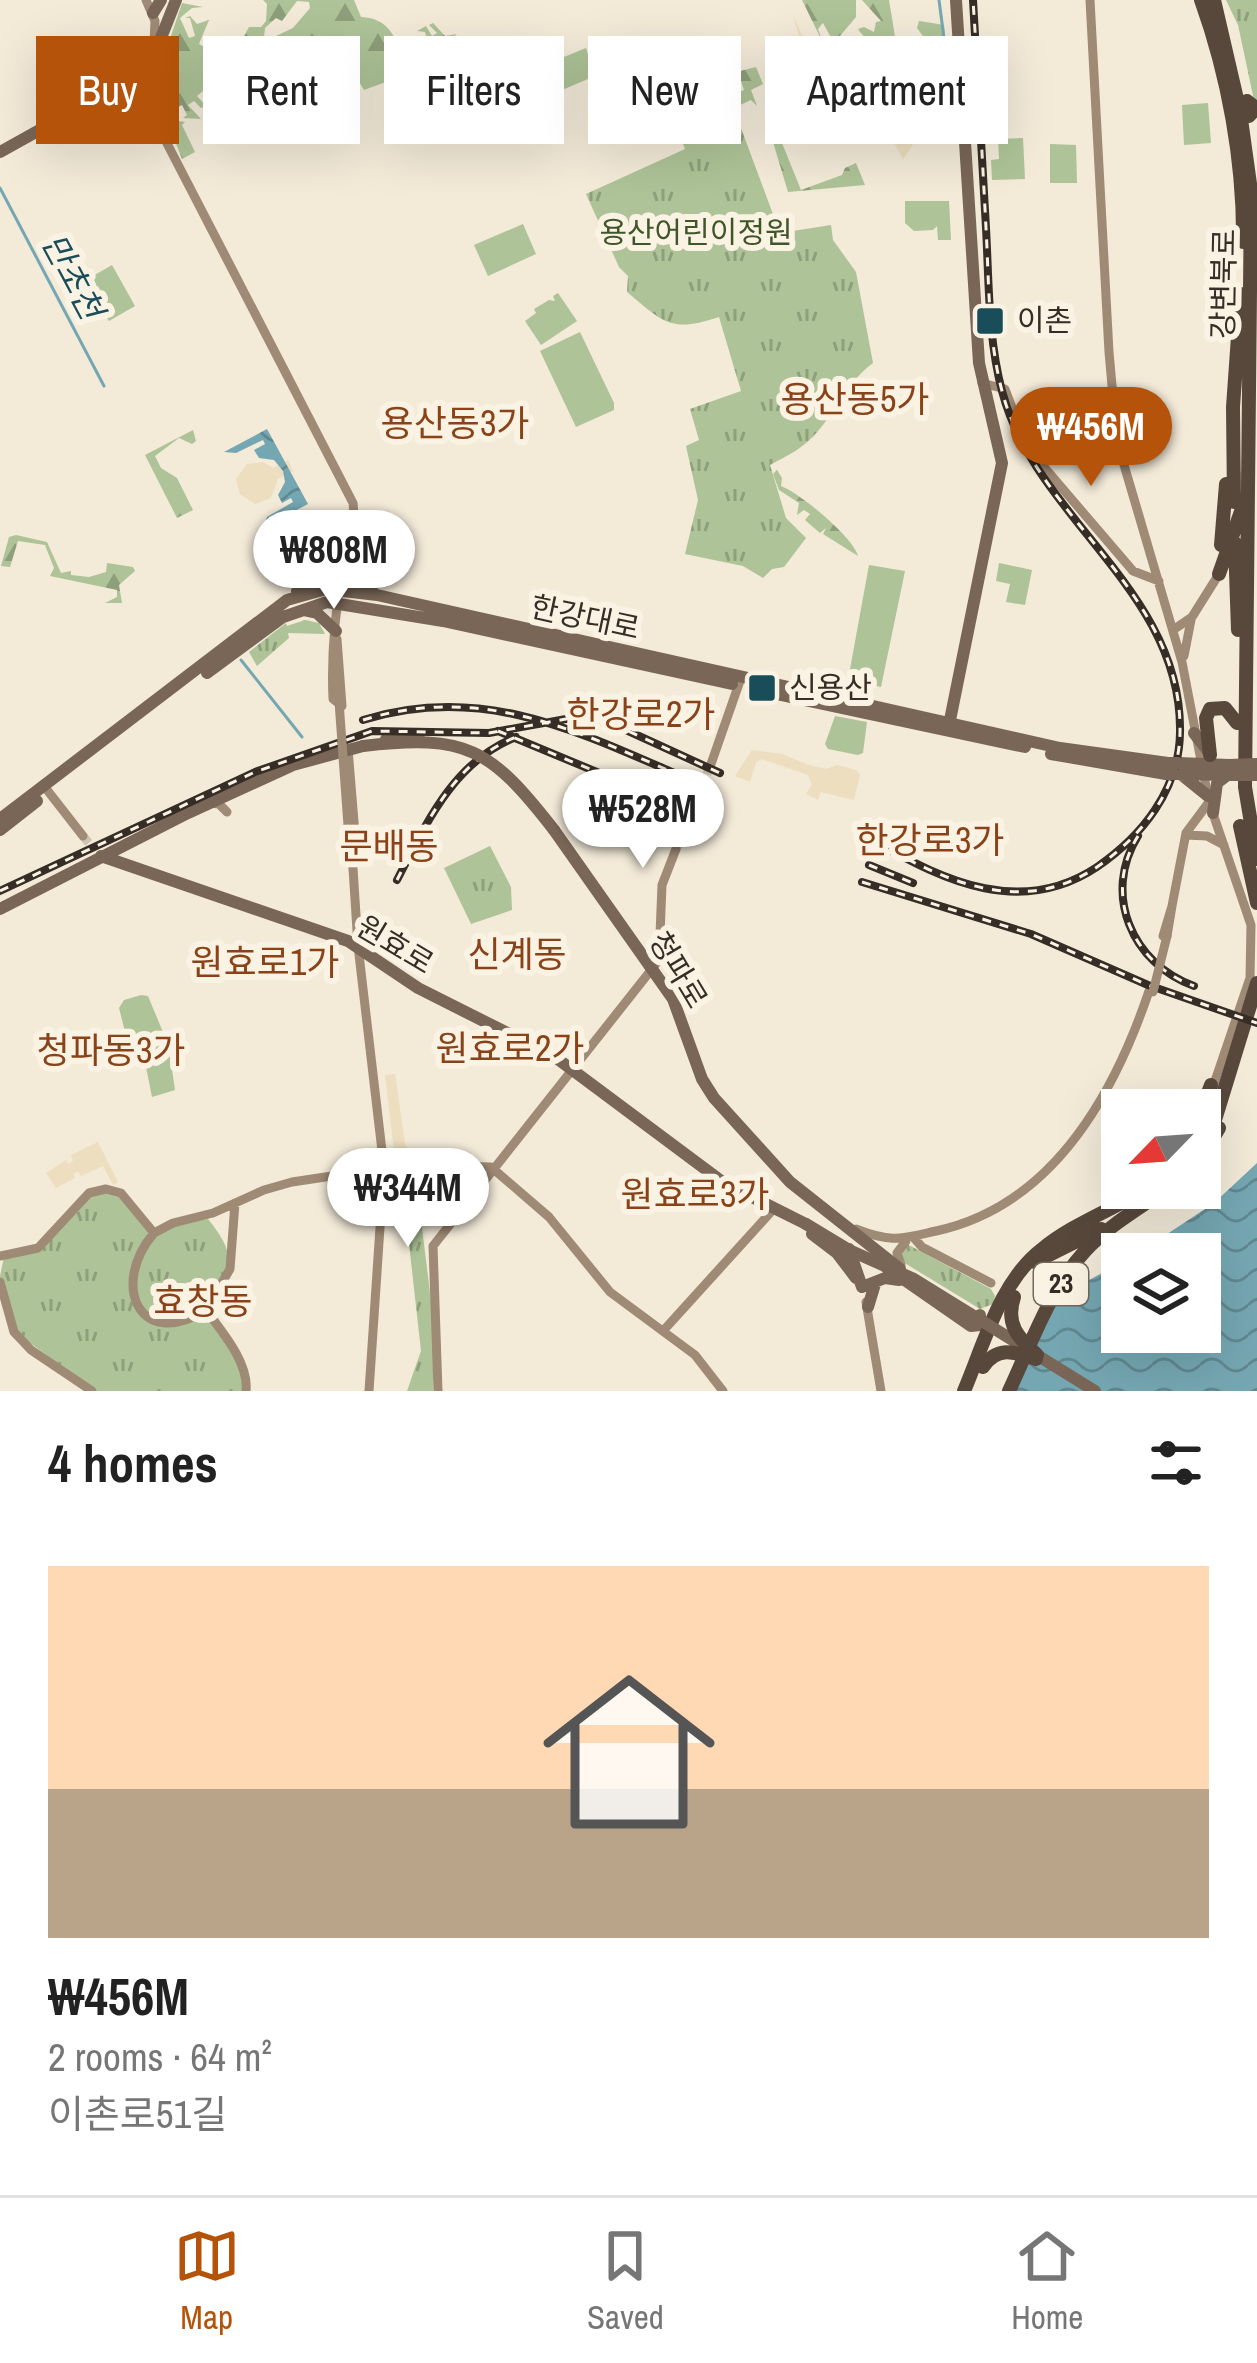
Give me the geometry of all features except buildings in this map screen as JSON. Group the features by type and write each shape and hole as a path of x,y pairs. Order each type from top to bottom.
{"highway":[{"path":"1199,0 1200,38"},
{"name":"강변북로","path":"1199,0 1217,44 1240,188 1241,472"},
{"path":"1216,0 1232,30 1250,108 1251,191"},
{"name":"강변북로","path":"1216,0 1237,97 1255,242 1250,322 1247,818 1257,860"},
{"path":"1219,574 1245,496 1245,354 1250,322"},
{"name":"강변북로","path":"1234,502 1233,407 1239,342"},
{"path":"1219,574 1233,407"},
{"path":"1242,521 1238,812 1257,903"},
{"path":"1235,543 1238,618"},
{"path":"1204,764 1210,709 1225,708 1237,724"},
{"path":"1247,818 1257,839"},
{"path":"1215,1089 1257,982"},
{"path":"1221,1124 1257,1014"},
{"path":"1104,1214 1110,1209"},
{"name":"23","path":"972,1378 998,1318 1043,1248 1116,1209"},
{"name":"23","path":"1009,1391 1069,1271 1133,1209"},
{"path":"1037,1358 1013,1330 1010,1314 998,1318 973,1319 980,1335 998,1318 1030,1267 1124,1218"},
{"path":"991,1282 1004,1287 998,1318"},
{"path":"972,1378 990,1356 1003,1351 1037,1358"}],"main road":[{"path":"948,727 1001,467 982,383 958,0"},
{"path":"153,36 164,3"},
{"path":"153,36 155,30"},
{"path":"0,152 36,133"},
{"path":"367,608 352,613 336,631 317,613 292,605 348,547 358,578 377,595"},
{"name":"한강대로","path":"0,830 47,789 309,592 377,595 740,682"},
{"name":"한강대로","path":"339,595 367,608 740,682 1103,765 1229,768"},
{"path":"954,705 957,718 969,727"},
{"name":"한강대로","path":"948,727 969,727 1174,767"},
{"path":"1194,731 1204,764 1257,775"},
{"path":"1194,731 1185,756 1174,767 1211,808"},
{"name":"청파로","path":"0,906 98,852 327,754 354,747 435,741 474,752 515,782 554,830 679,1010 707,1089 764,1156 796,1187 882,1248 901,1273 973,1319"},
{"path":"1211,808 1217,782 1229,768 1257,764"},
{"name":"한강대로","path":"0,819 47,789"},
{"name":"원효로","path":"98,852 358,946 368,966 518,1036 572,1069 700,1166 807,1231 834,1242"},
{"path":"344,939 354,935 356,928"},
{"path":"768,1207 784,1202 796,1187"},
{"path":"805,1223 805,1207 817,1201"},
{"name":"원효로","path":"768,1207 998,1318"},
{"name":"원효로","path":"805,1223 834,1242 866,1283"},
{"name":"청파로","path":"867,1237 901,1273"},
{"path":"901,1273 924,1294 998,1318"},
{"path":"868,1306 866,1283 901,1273 998,1318 1037,1358 1091,1391"}],"street":[{"path":"1090,0 1117,441 1182,662 1194,731"},
{"path":"155,30 164,3"},
{"path":"167,144 350,495 355,514 339,595 337,695"},
{"path":"982,383 1005,389 1017,422 1044,466 1114,552 1133,572 1159,581"},
{"path":"1182,662 1191,618 1219,574"},
{"path":"1168,613 1177,619 1191,618"},
{"path":"1173,630 1191,618"},
{"path":"336,631 358,946"},
{"path":"711,764 740,682"},
{"path":"354,747 358,881 354,893"},
{"path":"327,754 339,758 341,765 354,893"},
{"path":"1204,764 1211,808 1248,937 1249,964 1215,1089"},
{"path":"47,789 83,836"},
{"path":"210,803 227,812"},
{"path":"901,1273 897,1253 910,1239 970,1225 1033,1189 1053,1172 1101,1108 1132,1048 1151,991 1186,835 1211,808"},
{"path":"1186,835 1211,808"},
{"path":"1186,835 1208,836 1223,845"},
{"path":"438,1391 433,1246 662,954 662,885 676,849"},
{"path":"368,966 387,1168 372,1391"},
{"path":"882,1248 963,1225 1031,1186 1051,1168 1097,1107 1151,991"},
{"path":"236,1203 230,1269 206,1310 174,1324 163,1324 141,1312 131,1271 141,1248 173,1222 292,1182 387,1168 491,1167 569,1238 610,1292 694,1355 723,1391"},
{"path":"0,1256 38,1248 89,1193 106,1189 121,1192 154,1233"},
{"path":"663,1331 768,1207"},
{"path":"928,1250 931,1235"},
{"path":"910,1239 991,1282"},
{"path":"0,1282 14,1332 92,1391"},
{"path":"868,1306 881,1391"},
{"path":"206,1310 240,1360 247,1376 246,1391"}],"green space":[{"path":"263,0 354,0 361,17 379,21 393,36 384,36 384,83 364,90 360,83 360,36 276,36 293,28 310,8 309,2 297,1 282,21 276,18 265,28 264,36 244,36 249,27 261,27 266,21"},
{"path":"802,0 856,0 856,17 840,36 830,36 823,23 820,36"},
{"path":"862,0 889,0 895,36 865,36 858,29 874,32 876,22 881,21"},
{"path":"1226,0 1257,0 1257,114 1238,25"},
{"path":"182,3 203,7 192,8 180,18 189,38 195,36 190,18 185,18 190,16 197,24 209,20 199,44 203,46 203,91 197,96 203,107 194,101 188,105 201,119 183,118 187,115 179,106 179,36 171,36"},
{"path":"919,21 944,25 945,36 923,36 917,28"},
{"path":"586,48 588,79 564,89 564,57"},
{"path":"756,67 763,84 751,90 757,106 751,100 741,105 741,71"},
{"path":"1208,103 1211,143 1184,145 1182,105"},
{"path":"179,121 185,122 182,125 195,152 182,159 176,144"},
{"name":"용산어린이정원","path":"741,128 780,233 831,225 833,240 856,272 873,363 813,437 770,465 786,518 806,538 784,567 772,569 763,578 743,566 685,554 698,500 686,446 699,440 690,409 741,391 719,317 690,324 669,322 627,292 628,276 619,267 586,194 685,149 683,144 741,144"},
{"path":"1023,138 1025,179 992,180 991,160 999,159 998,144 1008,144 1008,139"},
{"path":"774,144 782,144 801,190 842,175 856,163 865,185 788,192"},
{"path":"1050,144 1076,145 1077,183 1050,183"},
{"path":"905,201 949,201 951,240 938,240 937,226 914,231 905,223"},
{"path":"523,224 536,254 488,276 474,245"},
{"path":"112,265 135,306 109,321 86,280"},
{"path":"558,293 577,321 541,345 525,321 536,313 534,309 555,301 553,296"},
{"path":"580,332 614,410 576,427 540,351"},
{"path":"193,430 196,441 192,444 179,438 155,456 161,468 177,478 193,510 177,518 145,455"},
{"path":"777,470 781,486 825,517 858,556 823,534 826,528 820,533 805,520 810,514 804,510 797,515 799,503 779,490 773,474"},
{"path":"9,537 47,542 61,573 89,577 106,572 107,563 133,567 135,571 119,585 122,603 105,603 117,597 117,590 50,576 54,568 45,545 18,541 10,567 1,566"},
{"path":"999,563 1032,570 1025,605 1006,602 1010,584 996,581"},
{"path":"869,565 905,571 881,687 848,680"},
{"path":"286,623 319,623 325,634 288,633 289,638 257,666 249,652"},
{"path":"835,716 867,722 863,753 828,749 825,744"},
{"path":"490,846 511,887 512,910 471,924 444,868"},
{"path":"148,996 165,1037 129,1047 119,1008 124,1000"},
{"path":"168,1042 175,1090 152,1097 143,1052"},
{"path":"415,1171 433,1317 433,1391 407,1391 421,1351 401,1172"},
{"path":"90,1194 120,1194 154,1234 174,1224 208,1219 219,1233 228,1265 206,1312 239,1360 244,1391 94,1391 17,1333 0,1276 4,1257 40,1251"},
{"path":"907,1244 991,1289 993,1304 980,1309 903,1262 899,1250"}],"shaded area":[{"path":"895,144 913,144 903,160"},
{"path":"288,460 293,471 278,479 271,498 255,504 240,494 236,479 247,464 263,462 273,468"},
{"path":"752,750 826,769 837,765 856,770 860,775 854,800 821,792 818,800 806,794 812,784 808,775 762,759 756,762 750,782 735,776"},
{"path":"395,1074 411,1159 395,1158 385,1075"},
{"path":"98,1142 118,1182 113,1185 103,1166 81,1176 78,1171 75,1178 56,1188 46,1173"}],"water":[{"path":"267,429 308,504 264,527 267,517 293,502 291,498 282,503 278,495 285,482 283,471 274,460 259,458 254,450 265,444 263,440 236,453 224,452"},
{"path":"1257,1163 1257,1391 1002,1391 1028,1332 1036,1340 1060,1296 1101,1274 1101,1353 1221,1353 1221,1233 1169,1233 1205,1209 1221,1209 1221,1196"}],"waterway":[{"path":"939,0 944,36"},
{"name":"만초천","path":"0,188 104,386"},
{"name":"만초천","path":"241,660 302,737"}],"tunnel":[{"path":"1241,472 1242,509"},
{"path":"676,849 711,764"},
{"path":"83,836 94,849"}],"railway":[{"path":"876,842 930,870 985,888 1013,892 1069,882 1113,855 1143,826 1165,792 1178,754 1175,682 1158,637 1134,596 1044,478 1019,437 1002,391 990,310 973,0"},
{"path":"363,720 408,710 493,710 573,731 695,782"},
{"path":"0,891 255,772 372,731 489,733 577,717 615,725 720,773"},
{"path":"498,731 703,816"},
{"path":"397,880 458,778 494,748 516,737"},
{"path":"1138,836 1123,881 1129,924 1154,961 1194,986"},
{"path":"869,865 913,883"},
{"path":"862,882 1031,934 1148,985 1257,1023"}],"place":[{"name":"이촌","path":"990,321"},
{"name":"신용산","path":"762,688"}],"district":[{"name":"용산동5가","path":"855,399"},
{"name":"용산동3가","path":"455,423"},
{"name":"한강로2가","path":"641,714"},
{"name":"한강로3가","path":"930,840"},
{"name":"문배동","path":"389,846"},
{"name":"신계동","path":"517,954"},
{"name":"원효로1가","path":"265,962"},
{"name":"원효로2가","path":"510,1048"},
{"name":"청파동3가","path":"111,1050"},
{"name":"원효로3가","path":"695,1194"},
{"name":"효창동","path":"203,1301"}]}
